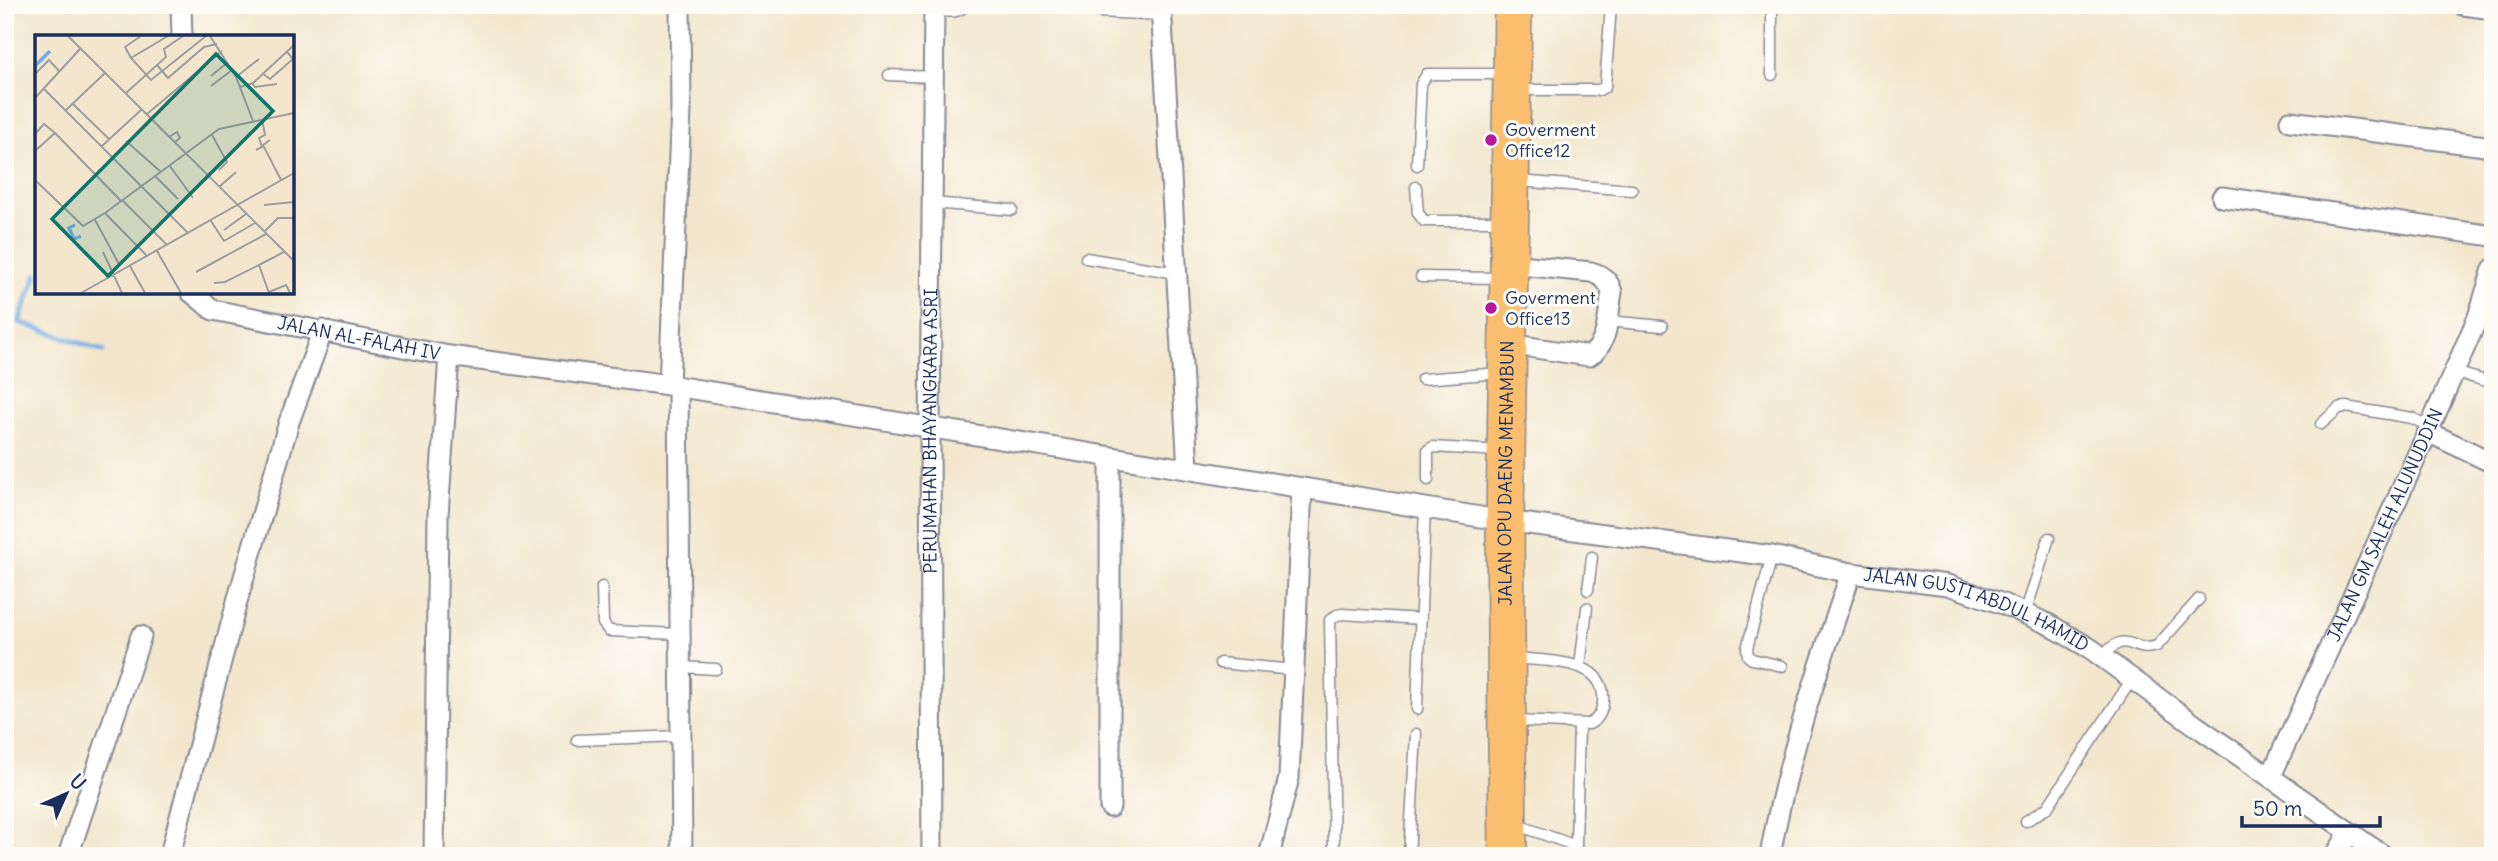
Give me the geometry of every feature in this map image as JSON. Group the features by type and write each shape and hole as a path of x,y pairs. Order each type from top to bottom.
{"highway":[{"name":"JALAN OPU DAENG MENAMBUN","path":"1508,838 1505,521 1513,5"}],"street":[{"path":"181,5 182,35"},
{"path":"680,5 681,109 674,386 681,667 682,856"},
{"path":"2463,5 2493,9"},
{"name":"PERUMAHAN BHAYANGKARA ASRI","path":"932,856 930,428 934,8"},
{"path":"1161,10 1188,469"},
{"path":"2290,121 2493,147"},
{"path":"2222,197 2493,236"},
{"name":"JALAN GM SALEH ALUNUDDIN","path":"2271,776 2454,372 2485,318 2493,269"},
{"path":"1509,358 1589,356 1597,352 1602,343 1612,292 1611,286 1601,275 1591,272 1510,271"},
{"name":"JALAN AL-FALAH IV","path":"193,294 213,310 449,356 674,386 930,428"},
{"path":"172,847 238,598 289,422 323,330"},
{"path":"434,856 438,514 449,356"},
{"name":"JALAN GUSTI ABDUL HAMID","path":"930,428 1505,521 1772,556 1852,573 1948,585 2048,624 2102,657 2384,856"},
{"path":"2429,429 2493,463"},
{"path":"1110,457 1110,807"},
{"path":"1269,856 1289,778 1301,488"},
{"path":"1770,856 1791,760 1815,679 1852,573"},
{"path":"68,856 141,636"},
{"path":"2335,856 2350,832"}],"lane":[{"path":"934,8 955,12 965,5"},
{"path":"1417,165 1421,84 1427,74 1599,90 1605,87 1611,5"},
{"path":"1772,5 1772,75"},
{"path":"1099,12 1161,10"},
{"path":"889,75 934,77"},
{"path":"1511,181 1632,190"},
{"path":"1416,187 1418,213 1424,220 1510,222"},
{"path":"933,203 1012,210"},
{"path":"1086,258 1177,274"},
{"path":"1421,277 1510,271"},
{"path":"1607,321 1662,326"},
{"path":"1422,379 1509,358"},
{"path":"2454,372 2493,383"},
{"path":"2321,424 2339,408 2346,407 2412,418 2429,429"},
{"path":"1428,480 1428,450 1433,447 1506,452"},
{"path":"1417,709 1425,508"},
{"path":"2025,614 2049,538"},
{"path":"1772,556 1746,648 1752,659 1782,666"},
{"path":"1588,590 1592,557"},
{"path":"603,587 603,623 609,631 680,634"},
{"path":"2102,657 2113,644 2121,641 2151,648 2157,646 2199,599"},
{"path":"1580,666 1587,608"},
{"path":"1334,856 1330,620 1342,614 1421,619"},
{"path":"1507,658 1580,666 1594,675 1601,684 1603,698 1602,710 1596,722 1589,724 1508,720"},
{"path":"1220,663 1294,670"},
{"path":"681,667 716,669"},
{"path":"2026,821 2047,807 2132,679"},
{"path":"1508,838 1575,851 1579,724"},
{"path":"1409,856 1416,734"},
{"path":"577,740 681,736"}],"waterway":[{"path":"35,279 19,322 103,351"}],"place":[{"name":"Goverment Office12","path":"1491,140"},
{"name":"Goverment Office13","path":"1491,308"}]}
